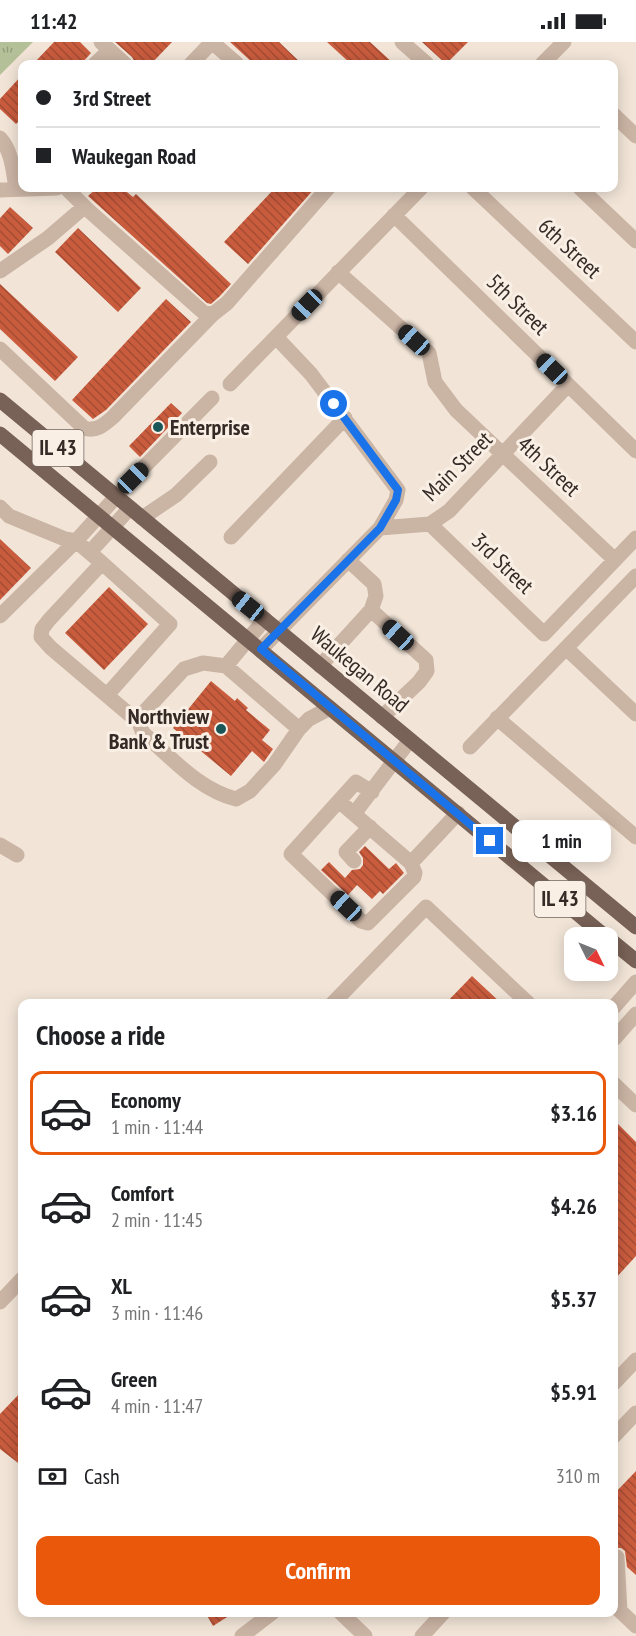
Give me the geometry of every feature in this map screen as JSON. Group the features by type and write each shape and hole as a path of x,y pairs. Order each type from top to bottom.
{"main road":[{"name":"Waukegan Road","path":"0,400 636,927"},
{"name":"IL 43","path":"0,434 594,927"},
{"path":"399,765 415,745"},
{"name":"IL 43","path":"618,947 636,961"}],"street":[{"path":"194,60 212,42 232,60"},
{"path":"402,42 422,60"},
{"path":"552,60 564,42"},
{"path":"97,60 105,46 121,60"},
{"path":"618,119 636,136"},
{"path":"0,138 11,160 16,188 0,190"},
{"path":"70,192 203,312 213,314"},
{"path":"0,349 84,428 91,430 102,427 213,314 227,303 324,192"},
{"path":"230,384 417,192"},
{"name":"6th Street","path":"477,192 636,342"},
{"path":"584,192 636,241"},
{"path":"0,271 48,238 84,207"},
{"name":"5th Street","path":"394,215 636,451"},
{"name":"4th Street","path":"338,272 429,354 435,382 456,410 615,560"},
{"path":"261,649 380,528 396,500 398,490 311,374 276,337"},
{"name":"Main Street","path":"380,528 430,524 448,511 568,385"},
{"path":"0,616 76,541 212,398"},
{"path":"231,537 345,418"},
{"path":"142,518 176,495 210,462"},
{"path":"0,507 9,516 65,539 76,541 170,624 107,695"},
{"path":"90,552 130,508"},
{"name":"3rd Street","path":"430,524 544,634 615,560"},
{"path":"615,560 636,538"},
{"path":"320,666 370,610 376,596 374,584 348,560"},
{"path":"102,563 49,620 42,629 41,637 130,715 140,719"},
{"path":"470,747 636,576"},
{"path":"370,610 426,660 427,671 419,682 382,717"},
{"path":"226,666 265,619"},
{"path":"566,648 636,714"},
{"path":"299,729 226,666 203,663 184,669 140,719 139,727 144,734 207,788 236,799 250,790 274,765 299,729 309,719 330,708"},
{"path":"497,718 636,837"},
{"path":"354,814 399,765"},
{"path":"340,802 411,863 415,873 409,884 368,923 361,921 291,854 356,782 372,792"},
{"path":"411,863 458,813"},
{"path":"354,861 346,852 370,827"},
{"path":"0,845 17,855"},
{"path":"337,999 426,907 524,999"},
{"path":"618,1002 636,982"},
{"path":"618,1034 636,1014"},
{"path":"618,1088 636,1106"},
{"path":"0,1302 18,1283"},
{"path":"618,1379 636,1360"},
{"path":"618,1432 636,1413"},
{"path":"618,1609 636,1626"},
{"path":"242,1636 267,1617"},
{"path":"345,1617 365,1636"},
{"path":"422,1636 439,1617"}],"green space":[{"path":"0,42 33,42 0,75"}],"building":[{"path":"54,42 80,42 91,53 85,60 37,60"},
{"path":"115,42 172,42 155,60 134,60"},
{"path":"230,42 279,42 298,60 250,60"},
{"path":"327,42 370,42 390,60 347,60"},
{"path":"422,42 468,42 450,60 442,60"},
{"path":"18,79 18,122 16,124 0,109 0,99"},
{"path":"92,192 127,192 133,197 136,194 231,284 211,304 207,303 88,196"},
{"path":"271,192 311,192 248,264 224,242"},
{"path":"10,207 33,228 8,254 0,246 0,218"},
{"path":"78,228 141,288 118,312 55,252"},
{"path":"0,284 78,357 55,381 0,329"},
{"path":"166,299 191,322 106,410 93,419 72,400"},
{"name":"Enterprise","path":"171,403 182,413 140,457 129,446"},
{"path":"0,539 31,568 0,600"},
{"path":"109,587 148,624 104,670 65,633"},
{"name":"Northview Bank & Trust","path":"211,681 235,701 237,698 248,708 246,710 270,730 262,740 273,749 264,762 252,751 231,776 173,728"},
{"path":"365,846 389,869 396,863 404,873 383,894 380,891 372,899 357,885 348,895 321,870 329,862 345,878 352,870 360,869 363,865 363,858 359,852"},
{"path":"472,976 497,999 450,999"},
{"path":"618,1124 636,1142 636,1256 618,1276"},
{"path":"18,1395 18,1463 0,1449 0,1414"},
{"path":"636,1471 636,1575 627,1567 625,1551 618,1548 618,1490"},
{"path":"208,1617 227,1617 213,1626"}],"place":[{"name":"Enterprise","path":"158,427"},
{"name":"Northview Bank & Trust","path":"221,729"}],"route":[{"path":"334,404 398,490 396,500 380,528 261,649 490,841"}]}
